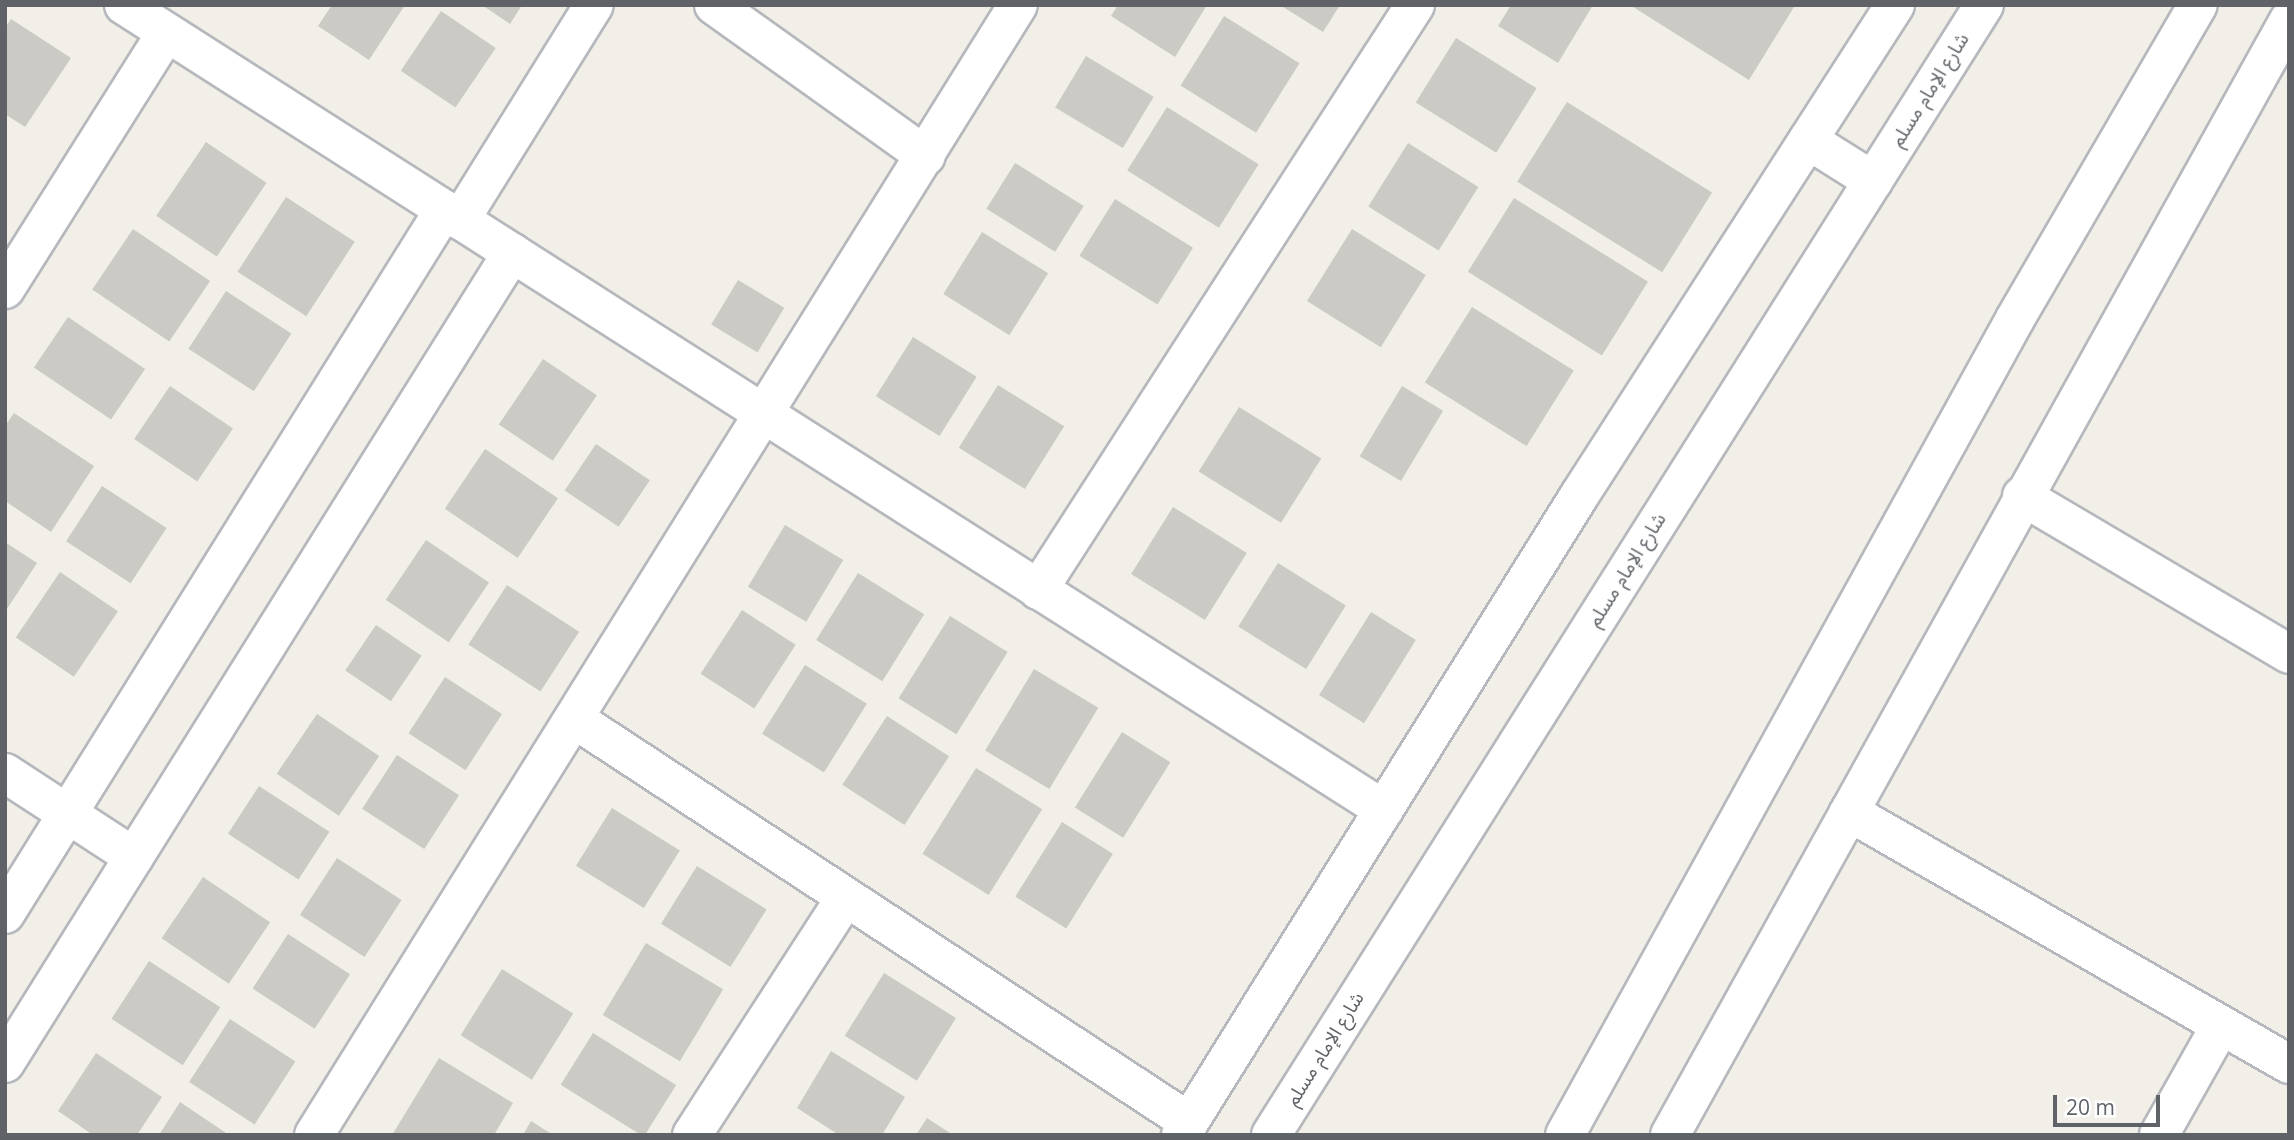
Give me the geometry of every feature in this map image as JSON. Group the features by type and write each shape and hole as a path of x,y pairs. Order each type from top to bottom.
{"street":[{"path":"124,5 1384,810"},
{"path":"5,914 452,215 594,5"},
{"path":"714,5 926,156"},
{"path":"314,1134 767,416 1018,5"},
{"path":"1038,590 1415,5"},
{"path":"576,719 846,897 1185,1128 1895,5"},
{"name":"شارع الإمام مسلم","path":"1271,1135 1984,5"},
{"path":"1565,1135 2015,319 2198,5"},
{"path":"1670,1135 2022,496 2289,20"},
{"path":"5,289 166,33"},
{"path":"1808,140 1872,181"},
{"path":"5,1063 512,253"},
{"path":"2022,496 2289,654"},
{"path":"5,773 134,857"},
{"path":"1849,812 2289,1064"},
{"path":"692,1135 846,897"},
{"path":"2159,1135 2221,1025"}],"building":[{"path":"332,5 405,5 369,60 318,26"},
{"path":"482,5 522,5 510,24"},
{"path":"1118,5 1207,5 1175,57 1111,16"},
{"path":"1280,5 1340,5 1323,32"},
{"path":"1511,5 1593,5 1558,63 1498,26"},
{"path":"1630,5 1791,5 1794,7 1749,80"},
{"path":"441,11 496,48 455,108 401,71"},
{"path":"1224,16 1299,63 1256,133 1181,86"},
{"path":"11,19 71,58 25,127 5,114 5,28"},
{"path":"1456,38 1537,88 1496,153 1416,102"},
{"path":"1086,56 1154,97 1123,148 1055,107"},
{"path":"1567,102 1712,193 1662,272 1517,182"},
{"path":"1167,107 1259,164 1219,228 1127,171"},
{"path":"206,142 267,183 217,257 156,216"},
{"path":"1408,143 1478,187 1439,251 1368,207"},
{"path":"1015,163 1084,206 1055,252 986,209"},
{"path":"286,197 355,242 306,316 238,272"},
{"path":"1514,198 1648,282 1602,356 1468,272"},
{"path":"1115,199 1193,248 1158,305 1079,256"},
{"path":"133,229 210,281 169,342 92,290"},
{"path":"1352,229 1426,275 1381,347 1307,301"},
{"path":"982,232 1048,273 1009,335 943,294"},
{"path":"738,280 784,308 758,352 711,325"},
{"path":"226,291 291,333 254,391 188,349"},
{"path":"1472,307 1574,371 1527,446 1425,382"},
{"path":"68,317 145,369 111,420 34,368"},
{"path":"913,337 977,377 940,436 876,396"},
{"path":"543,359 597,395 553,461 499,424"},
{"path":"998,385 1064,426 1025,489 959,448"},
{"path":"170,386 233,428 197,482 134,439"},
{"path":"1402,386 1443,411 1401,481 1360,456"},
{"path":"1239,407 1321,458 1281,523 1199,471"},
{"path":"14,413 94,466 51,532 5,501 5,426"},
{"path":"596,444 650,480 619,527 565,490"},
{"path":"485,449 558,498 518,558 445,509"},
{"path":"102,486 167,528 131,583 66,541"},
{"path":"1173,507 1247,553 1205,620 1131,574"},
{"path":"785,525 843,560 806,622 748,587"},
{"path":"426,540 489,582 449,642 386,600"},
{"path":"5,542 37,563 5,612"},
{"path":"1278,563 1346,605 1306,669 1238,627"},
{"path":"60,572 118,611 74,677 16,637"},
{"path":"858,573 924,614 882,681 816,640"},
{"path":"507,585 579,632 540,691 468,645"},
{"path":"742,610 796,645 754,709 701,674"},
{"path":"1371,612 1416,640 1364,723 1319,695"},
{"path":"950,616 1008,652 956,734 899,698"},
{"path":"376,625 422,656 391,701 345,671"},
{"path":"805,665 867,704 824,772 762,734"},
{"path":"1034,669 1098,708 1049,789 985,750"},
{"path":"445,677 502,714 466,770 409,733"},
{"path":"317,714 379,756 339,816 277,774"},
{"path":"887,716 949,756 904,825 842,785"},
{"path":"1122,732 1170,762 1123,838 1075,807"},
{"path":"397,755 459,795 424,849 362,809"},
{"path":"976,768 1042,809 989,895 922,854"},
{"path":"259,786 329,832 298,880 228,834"},
{"path":"612,808 680,850 644,908 576,866"},
{"path":"1062,822 1113,854 1066,928 1015,897"},
{"path":"337,858 402,900 365,957 300,915"},
{"path":"697,866 767,909 731,967 661,924"},
{"path":"203,877 270,922 229,984 162,938"},
{"path":"288,934 350,974 315,1029 253,989"},
{"path":"646,943 723,989 680,1061 603,1015"},
{"path":"149,961 220,1007 183,1065 111,1019"},
{"path":"502,969 573,1014 532,1080 461,1035"},
{"path":"884,973 956,1018 917,1081 845,1036"},
{"path":"230,1019 295,1061 255,1124 189,1082"},
{"path":"593,1033 676,1085 645,1135 641,1135 561,1085"},
{"path":"831,1051 905,1097 882,1135 839,1135 797,1108"},
{"path":"96,1053 162,1097 137,1135 93,1135 58,1111"},
{"path":"439,1058 513,1103 494,1135 392,1135"},
{"path":"180,1102 229,1135 159,1135"},
{"path":"927,1118 953,1135 916,1135"},
{"path":"531,1121 553,1135 523,1135"}]}
